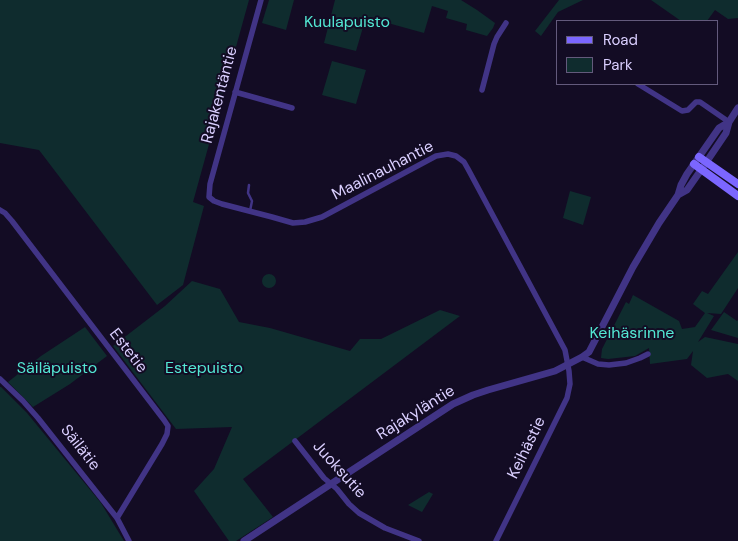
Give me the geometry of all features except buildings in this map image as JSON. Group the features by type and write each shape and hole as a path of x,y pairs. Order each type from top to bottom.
{"main road":[{"path":"699,157 738,184"},
{"path":"694,164 738,196"}],"street":[{"name":"Rajakentäntie","path":"209,197 210,184 261,0"},
{"path":"482,90 496,37 506,23"},
{"path":"640,85 682,111 688,110 696,102 700,102 729,122"},
{"path":"235,92 292,108"},
{"path":"678,195 687,190 701,170 726,133 729,122 738,108"},
{"path":"648,354 626,363 609,365 598,364 582,358 589,352 633,267 678,195 681,185 694,164 719,128 729,122"},
{"name":"Maalinauhantie","path":"209,197 222,204 293,222 309,222 322,217 436,156 448,154 456,156 464,162 475,181 563,346 569,365"},
{"name":"Estetie","path":"0,210 12,221 168,426 167,434 162,444 117,518"},
{"name":"Rajakyläntie","path":"246,540 453,404 472,395 549,373 582,358"},
{"name":"Keihästie","path":"496,541 567,398 570,384 569,365"},
{"name":"Säilätie","path":"0,379 38,418 117,518 129,541"},
{"name":"Juoksutie","path":"295,441 324,478 359,513 385,528 418,541"}],"lane":[{"path":"249,185 248,193 252,201 250,211"}],"green space":[{"path":"0,0 249,0 193,202 204,206 183,285 157,305 39,150 0,143"},
{"path":"269,0 294,0 286,30 262,23"},
{"name":"Kuulapuisto","path":"335,0 461,0 495,23 487,36 466,30 467,24 446,18 448,11 432,6 424,33 366,17 356,51 324,43"},
{"path":"559,0 583,0 558,12 541,36 535,31"},
{"path":"651,0 738,0 738,18 728,19 715,10 708,20 680,20"},
{"path":"332,61 366,70 356,104 322,95"},
{"path":"570,191 591,197 583,225 563,218"},
{"name":"Keihäsrinne","path":"738,252 738,288 721,314 707,313 714,316 698,342 705,337 738,344 738,381 728,374 707,378 691,365 693,351 687,359 650,364 649,348 635,356 601,358 602,349 626,302 629,304 633,295 679,321 682,329 695,327 705,313 693,304 702,291 708,294"},
{"path":"266,274 272,274 276,281 272,288 266,288 262,284 262,278"},
{"name":"Estepuisto","path":"192,281 220,289 239,322 270,328 350,351 360,339 381,339 440,310 460,316 243,479 273,517 236,541 229,541 194,491 214,469 232,427 176,429 113,346 165,306"},
{"path":"724,312 738,320 738,338 711,330"},
{"name":"Säiläpuisto","path":"85,327 107,356 70,384 33,407 8,382 41,356"},
{"path":"0,387 27,413 101,503 124,541 0,541"},
{"path":"429,492 433,494 422,512 408,505"}]}
